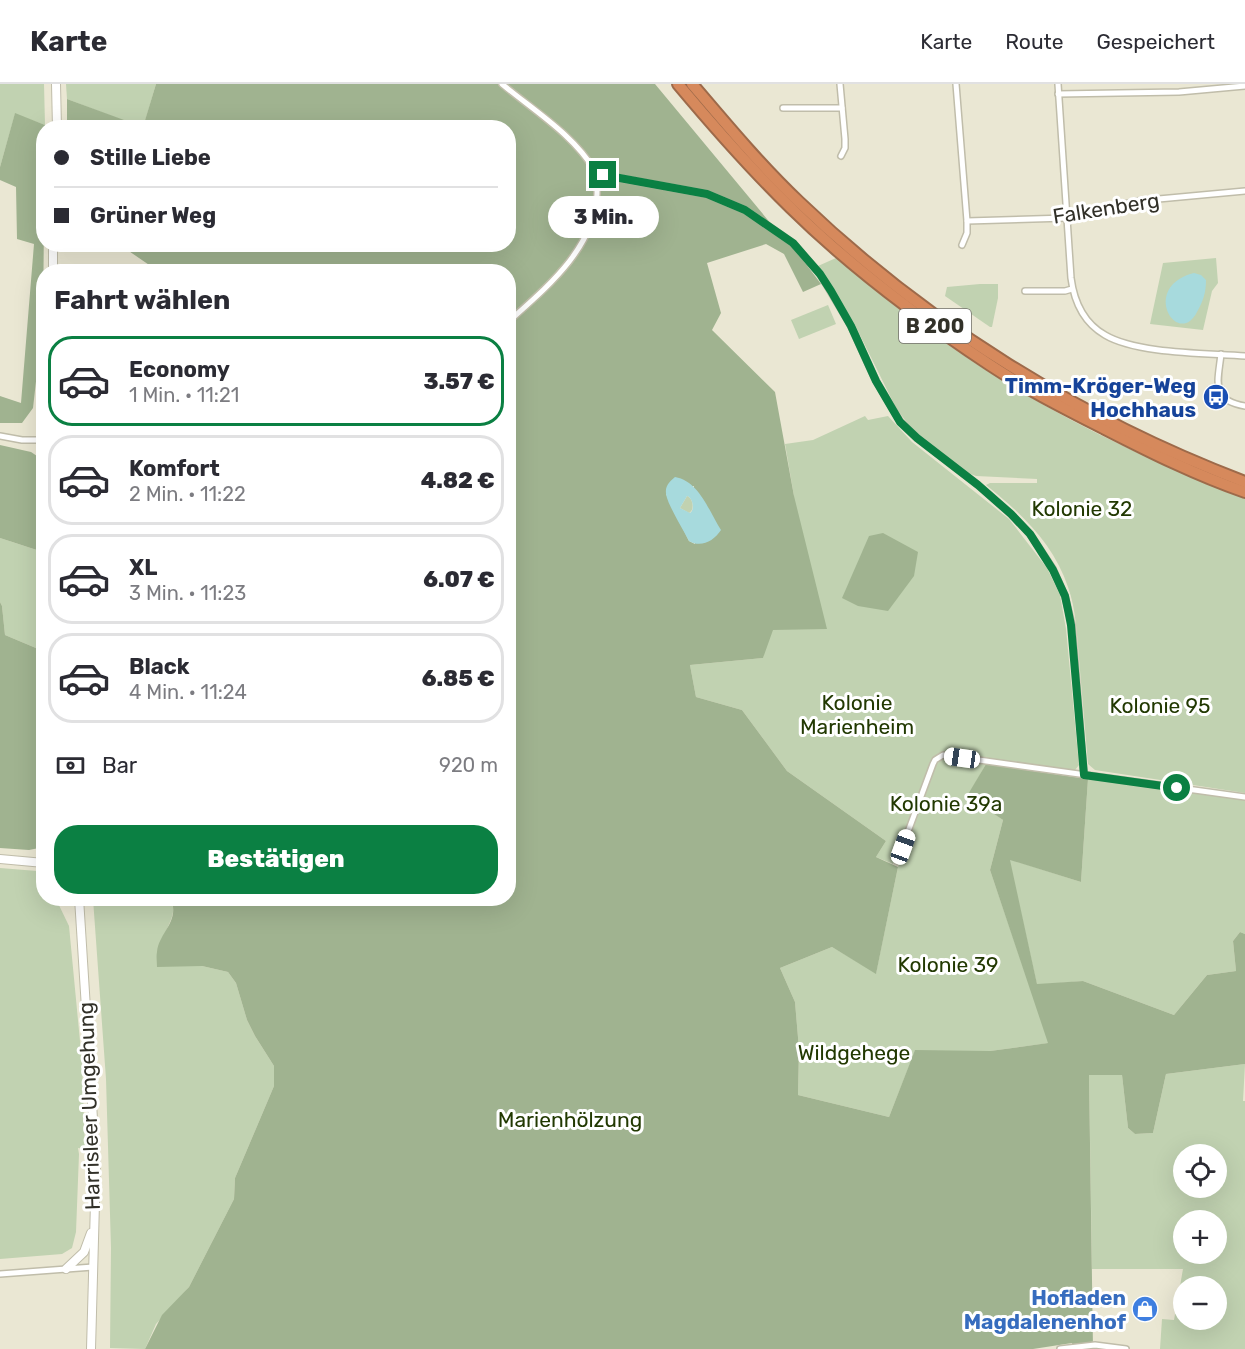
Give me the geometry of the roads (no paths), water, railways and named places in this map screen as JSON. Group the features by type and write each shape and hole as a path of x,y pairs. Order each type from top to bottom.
{"highway":[{"name":"B 200","path":"678,84 718,132 790,208 828,243 868,276 991,366 1075,414 1161,458 1245,492"},
{"name":"B 200","path":"692,84 797,200 875,269 935,314 996,357 1079,405 1164,449 1245,482"}],"main road":[{"path":"56,84 57,120"},
{"path":"0,859 36,862"},
{"name":"Harrisleer Umgehung","path":"80,906 96,1166 91,1349"},
{"path":"66,1269 84,1252 93,1226"}],"street":[{"path":"502,84 573,142 596,174 597,187 594,216 584,241 556,277 516,314"},
{"path":"840,84 845,139 845,148 841,156"},
{"path":"956,84 967,221 967,233 962,244"},
{"path":"1058,84 1072,289 1080,310 1096,328 1111,338 1150,348 1245,356"},
{"path":"1058,94 1179,92 1245,86"},
{"path":"783,108 842,108"},
{"path":"596,174 707,194 745,210 793,243 820,274 851,326 876,381 900,422 1011,514 1030,534 1053,570 1065,596 1071,625 1084,775"},
{"name":"Falkenberg","path":"967,221 1067,218 1137,201 1245,191"},
{"path":"1026,291 1072,289"},
{"path":"1221,354 1218,385 1220,393 1229,403 1245,406"},
{"path":"0,436 36,440"},
{"path":"899,856 933,765 943,755 1245,797"},
{"path":"0,1274 93,1267"},
{"path":"1060,1349 1095,1345 1126,1349"}],"water":[{"path":"1194,273 1206,280 1204,297 1189,322 1181,323 1173,320 1168,312 1166,301 1169,290 1178,280"},
{"path":"675,477 691,484 708,506 721,530 711,540 698,544 689,541 672,510 666,493 668,484","holes":["687,496 693,507 690,513 680,508"]}],"place":[{"name":"Timm-Kröger-Weg Hochhaus","path":"1216,397"},
{"name":"Hofladen Magdalenenhof","path":"1145,1309"}],"park label":[{"name":"Kolonie 32","path":"1082,508"},
{"name":"Kolonie 95","path":"1160,705"},
{"name":"Kolonie Marienheim","path":"857,714"},
{"name":"Kolonie 39a","path":"946,803"},
{"name":"Kolonie 39","path":"948,964"},
{"name":"Wildgehege","path":"854,1052"},
{"name":"Marienhölzung","path":"570,1119"}]}
